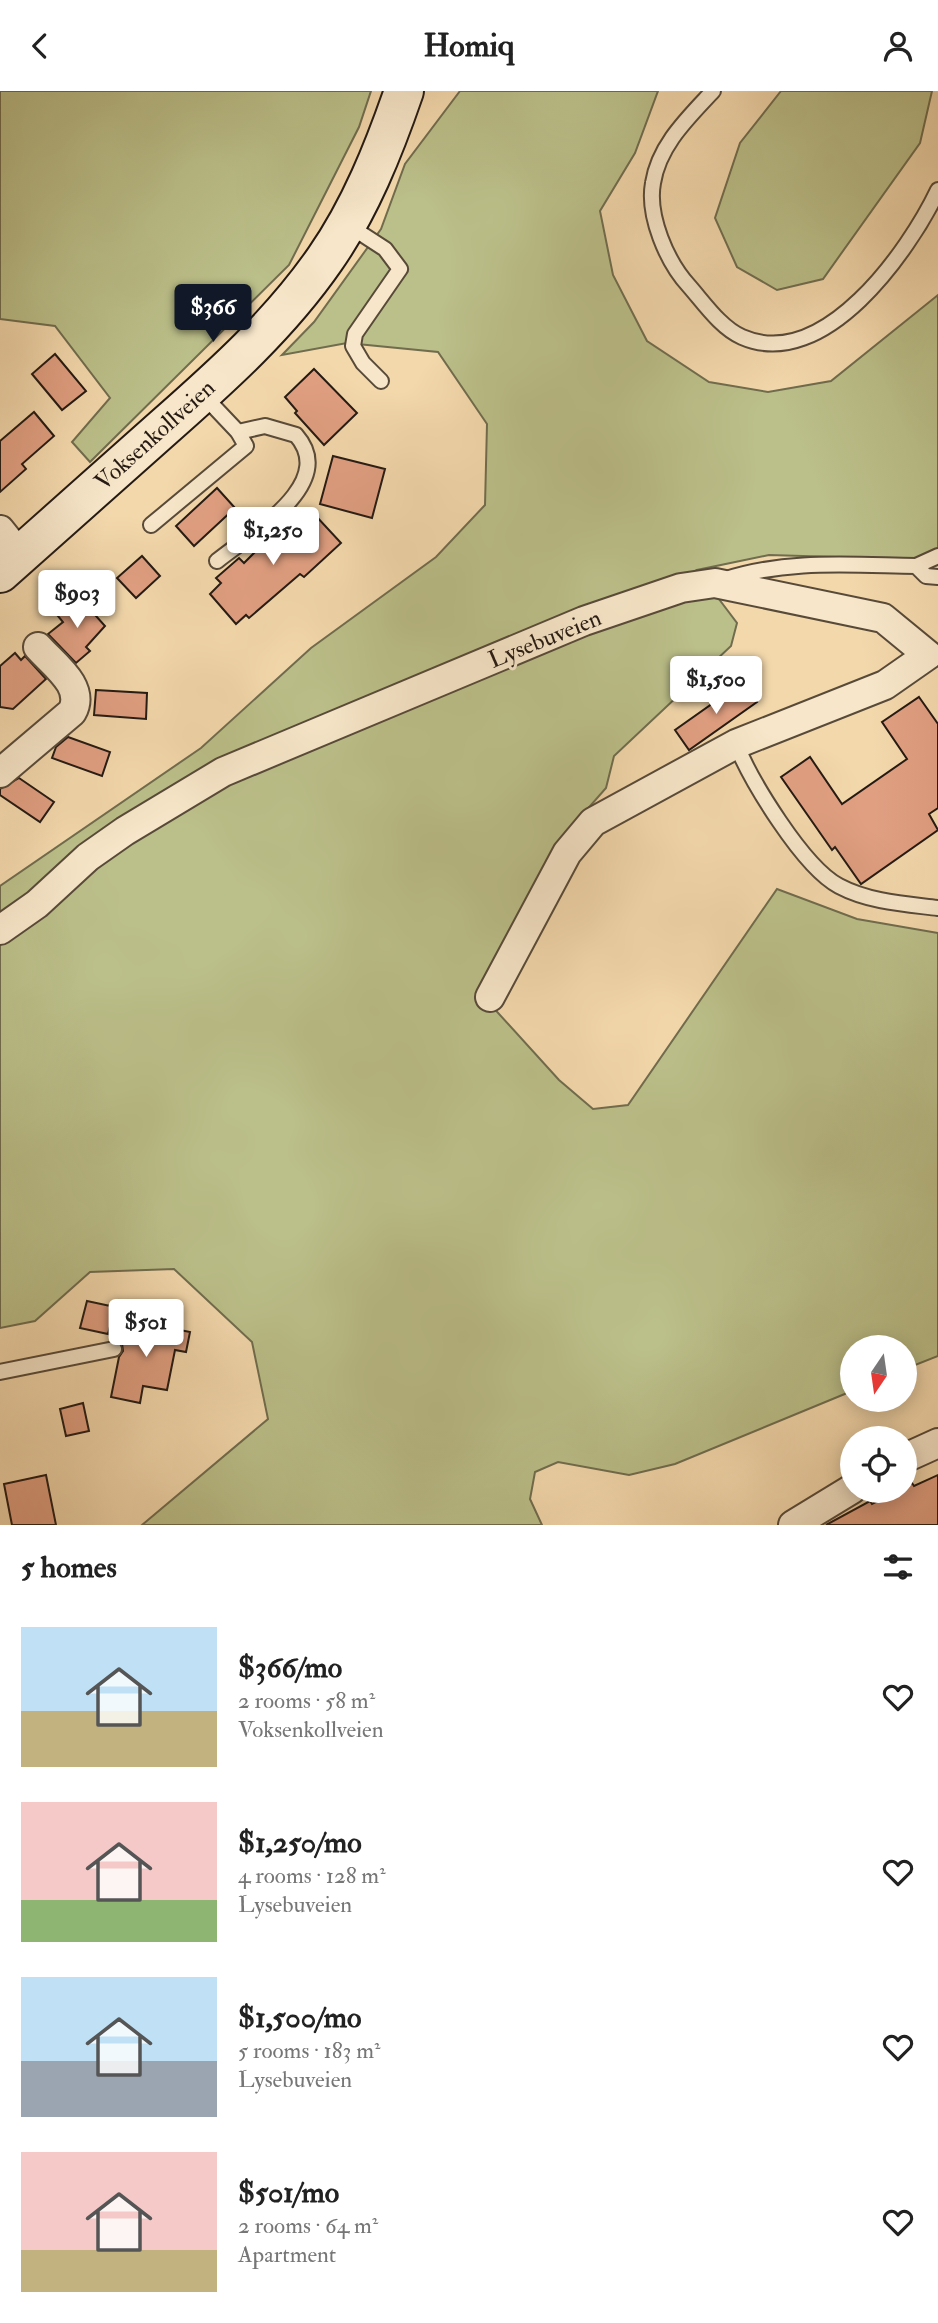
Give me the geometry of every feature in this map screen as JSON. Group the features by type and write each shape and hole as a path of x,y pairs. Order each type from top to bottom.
{"street":[{"name":"Voksenkollveien","path":"7,553 202,394 251,348 292,303 326,258 347,224 380,156 404,91"},
{"name":"Lysebuveien","path":"0,930 37,904 88,857 125,831 223,772 584,621 681,588 715,583 884,618 933,652 885,685 736,744 593,822 567,853 490,997"},
{"path":"0,773 72,712 77,703 76,691 38,647"},
{"path":"917,1453 938,1443"},
{"path":"793,1525 840,1496"}],"lane":[{"path":"713,91 672,135 652,185 659,239 682,279 721,321 742,337 770,344 803,337 845,315 884,274 926,216 938,190"},
{"path":"347,224 384,249 400,269 355,334 353,346 363,363 381,381"},
{"path":"151,525 244,450 244,441 238,432 202,394"},
{"path":"217,561 297,494 307,475 308,454 296,435 265,426 238,432"},
{"path":"715,583 751,571 806,564 916,566 938,556"},
{"path":"916,566 926,576 938,577"},
{"path":"736,744 749,776 804,853 837,886 878,901 938,908"},
{"path":"0,1372 114,1349"}],"green space":[{"path":"0,91 371,91 359,127 289,265 90,462 72,442 110,398 55,326 0,319"},
{"path":"460,91 658,91 635,153 600,211 613,275 647,341 709,382 768,392 831,381 938,295 938,560 769,555 697,570 737,623 731,646 614,756 606,788 554,847 480,993 559,1080 593,1109 628,1105 777,889 857,919 938,933 938,1356 917,1364 917,1335 840,1335 840,1396 675,1464 629,1475 558,1462 535,1472 530,1499 542,1525 142,1525 268,1419 252,1342 174,1269 90,1272 35,1321 0,1328 0,886 201,748 311,648 436,557 485,505 487,424 438,352 347,343 282,355 314,322 381,229 405,164"},
{"path":"781,91 932,91 920,143 823,279 777,290 737,267 715,218 740,143"}],"building":[{"path":"55,354 86,391 62,410 32,374"},
{"path":"314,369 357,413 324,445 295,413 297,411 285,397"},
{"path":"34,412 54,436 22,464 26,469 0,492 0,441"},
{"path":"333,456 385,469 372,518 320,504"},
{"path":"217,488 235,508 194,546 176,526"},
{"path":"295,512 312,531 316,516 341,543 304,577 300,574 249,618 246,615 236,624 210,594 221,583 216,578 239,558 244,563"},
{"path":"142,556 160,576 136,598 117,578"},
{"path":"79,597 105,626 86,647 90,651 76,663 48,634 63,622 58,616"},
{"path":"15,653 21,660 25,656 46,679 13,709 0,707 0,666"},
{"path":"743,682 757,702 689,750 675,730"},
{"path":"96,690 147,693 146,719 94,715"},
{"path":"919,697 938,724 938,808 929,814 938,830 861,884 835,847 832,850 781,777 810,757 842,804 907,759 882,722"},
{"path":"68,737 110,752 102,776 52,758 56,747"},
{"path":"19,778 54,802 40,822 0,795 0,789"},
{"path":"87,1301 115,1307 108,1334 80,1328"},
{"path":"126,1319 190,1332 186,1352 175,1350 167,1390 143,1386 140,1403 111,1397 119,1357 123,1351"},
{"path":"83,1403 89,1431 66,1436 60,1409"},
{"path":"46,1475 56,1525 12,1525 4,1484"},
{"path":"938,1475 938,1525 826,1525 866,1503 917,1503 917,1485"}]}
